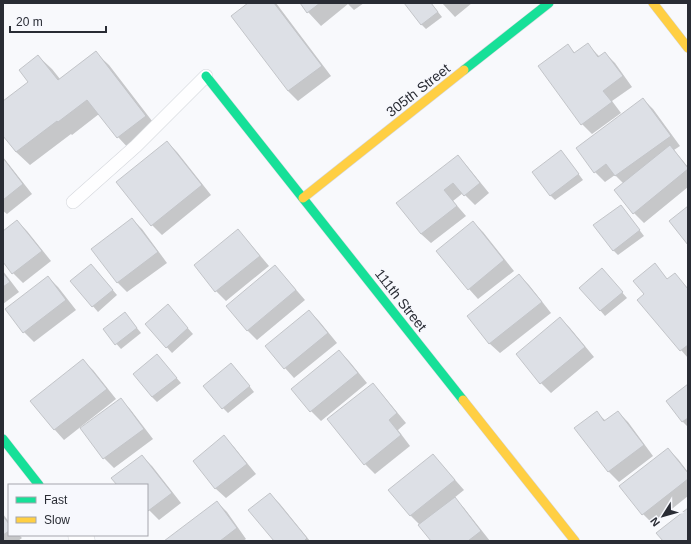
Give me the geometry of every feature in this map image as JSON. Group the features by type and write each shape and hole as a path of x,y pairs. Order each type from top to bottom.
{"street":[{"name":"305th Street","path":"303,198 549,3"},
{"path":"653,3 688,48"},
{"name":"111th Street","path":"206,76 575,541"},
{"path":"3,439 38,484"}],"lane":[{"path":"73,202 136,146 206,76"}],"building":[{"path":"248,3 274,3 322,66 288,91 231,16"},
{"path":"300,3 320,3 307,13"},
{"path":"404,3 431,3 438,12 421,25"},
{"path":"588,43 598,57 605,52 623,76 603,91 612,102 581,125 538,66 568,44 574,53"},
{"path":"96,51 146,116 117,138 87,100 16,152 3,136 3,101 28,82 19,70 38,55 58,80"},
{"path":"643,98 671,136 615,176 606,164 594,173 576,148"},
{"path":"167,141 202,185 151,226 116,182"},
{"path":"670,145 688,169 633,214 614,190"},
{"path":"561,150 579,174 550,196 532,172"},
{"path":"458,155 480,183 464,196 453,183 444,190 457,206 421,234 396,203"},
{"path":"3,158 23,184 3,200"},
{"path":"621,205 640,230 613,251 593,225"},
{"path":"688,206 688,245 669,221"},
{"path":"132,218 158,252 117,283 91,249"},
{"path":"17,220 42,251 12,274 3,262 3,231"},
{"path":"473,221 504,260 468,290 436,251"},
{"path":"238,229 260,256 215,292 194,265"},
{"path":"655,263 667,279 675,273 688,289 688,345 680,351 637,300 644,294 633,281"},
{"path":"91,264 113,290 92,307 70,281"},
{"path":"275,265 296,290 247,331 226,306"},
{"path":"602,268 623,292 600,311 579,288"},
{"path":"3,273 10,282 3,287"},
{"path":"519,274 542,302 489,344 467,316"},
{"path":"48,276 66,300 23,333 5,309"},
{"path":"168,304 188,328 166,348 145,324"},
{"path":"309,310 328,333 284,369 265,346"},
{"path":"125,312 137,328 115,345 103,329"},
{"path":"560,317 585,347 540,384 516,354"},
{"path":"339,350 358,373 310,412 291,389"},
{"path":"157,354 177,378 152,397 133,374"},
{"path":"83,359 107,389 54,430 30,401"},
{"path":"231,363 250,386 222,409 203,386"},
{"path":"373,383 397,413 389,420 401,435 364,465 327,419"},
{"path":"688,384 688,418 682,422 666,401"},
{"path":"121,398 144,429 103,459 80,428"},
{"path":"597,411 604,421 618,411 644,445 608,472 574,428"},
{"path":"224,435 247,464 215,489 193,461"},
{"path":"668,448 688,473 688,479 642,515 619,486"},
{"path":"433,454 455,480 410,516 388,490"},
{"path":"142,455 172,493 148,511 148,484 116,484 111,478"},
{"path":"270,493 307,538 304,541 274,541 248,510"},
{"path":"455,497 481,531 468,541 431,541 418,525"},
{"path":"217,501 237,528 220,541 164,541"},
{"path":"688,508 688,541 663,541 656,533"},
{"path":"3,516 8,523 8,532 3,535"}],"traffic: fast":[{"path":"464,70 549,3"},
{"path":"206,76 463,400"},
{"path":"3,439 38,484"}],"traffic: slow":[{"path":"653,3 688,48"},
{"path":"303,198 464,70"},
{"path":"463,400 575,541"}]}
